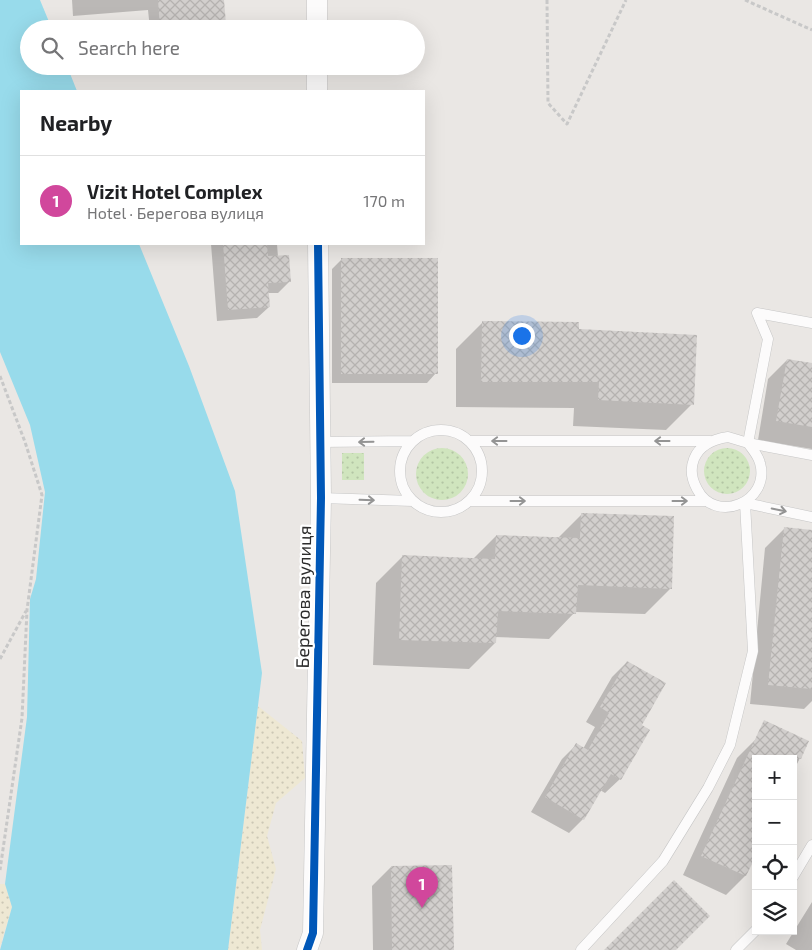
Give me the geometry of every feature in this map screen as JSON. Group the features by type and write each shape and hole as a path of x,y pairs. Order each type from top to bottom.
{"street":[{"path":"317,0 317,20"},
{"path":"317,75 317,90"},
{"name":"Берегова вулиця","path":"307,950 313,933 321,498 318,245"}],"lane":[{"path":"581,950 664,861 708,788 730,745 752,651 745,503 759,485 761,473 760,462 748,443 768,339 757,313 812,324"},
{"path":"434,430 447,430 459,434 469,441 477,452 482,464 482,478 477,490 469,501 453,510 435,512 423,508 413,501 405,491 400,478 400,464 404,452 412,441 422,434 434,430"},
{"path":"469,441 710,441 728,437 748,443 812,455"},
{"path":"320,442 412,441"},
{"path":"706,501 698,492 693,482 692,470 694,458 701,448 710,441"},
{"path":"321,498 413,501"},
{"path":"469,501 706,501 725,507 745,503 812,517"},
{"path":"797,870 812,846"},
{"path":"736,950 752,934"}],"path":[{"path":"547,0 548,103 567,124 626,0"},
{"path":"746,0 812,30"},
{"path":"0,376 25,442 42,495 27,610 22,718 0,870"},
{"path":"0,659 27,610"}],"green space":[{"path":"437,448 447,448 461,455 468,469 468,479 461,493 447,500 437,500 427,496 420,489 416,479 416,469 420,459 427,452"},
{"path":"722,448 732,448 746,458 750,471 746,484 740,490 732,494 722,494 708,484 704,476 704,466 714,452"},
{"path":"342,453 364,453 364,480 342,480"}],"sand":[{"path":"258,706 302,741 305,778 276,803 267,836 276,869 260,930 262,950 228,950"},
{"path":"0,884 5,884 12,907 0,947"}],"water":[{"path":"0,0 40,0 48,20 20,20 20,75 71,75 77,90 20,90 20,245 139,245 189,366 235,491 262,673 228,950 0,950 12,907 5,884 27,717 30,599 36,579 45,492 30,425 0,352"}],"building":[{"path":"158,0 224,0 226,20 159,20"},
{"path":"223,245 267,245 268,256 289,255 291,282 268,283 270,307 228,310"},
{"path":"341,258 438,258 438,374 341,374"},
{"path":"482,321 579,322 579,329 697,335 694,405 598,400 599,382 481,382"},
{"path":"787,359 812,363 812,427 776,421"},
{"path":"581,513 674,516 672,589 578,585 576,614 498,611 496,643 399,640 402,555 495,559 496,535 580,538"},
{"path":"784,527 812,530 812,689 768,685"},
{"path":"627,661 666,683 642,725 650,730 621,780 611,774 584,820 545,797 576,743 588,750 609,713 600,707"},
{"path":"764,720 809,741 801,759 797,759 797,755 752,755 752,864 746,876 701,856"},
{"path":"452,865 454,950 392,950 391,866"},
{"path":"674,880 710,916 676,950 604,950"}],"cycle path":[{"path":"307,950 313,933 321,498 318,245"}],"place":[{"name":"Vizit Hotel Complex","path":"422,908"}]}
